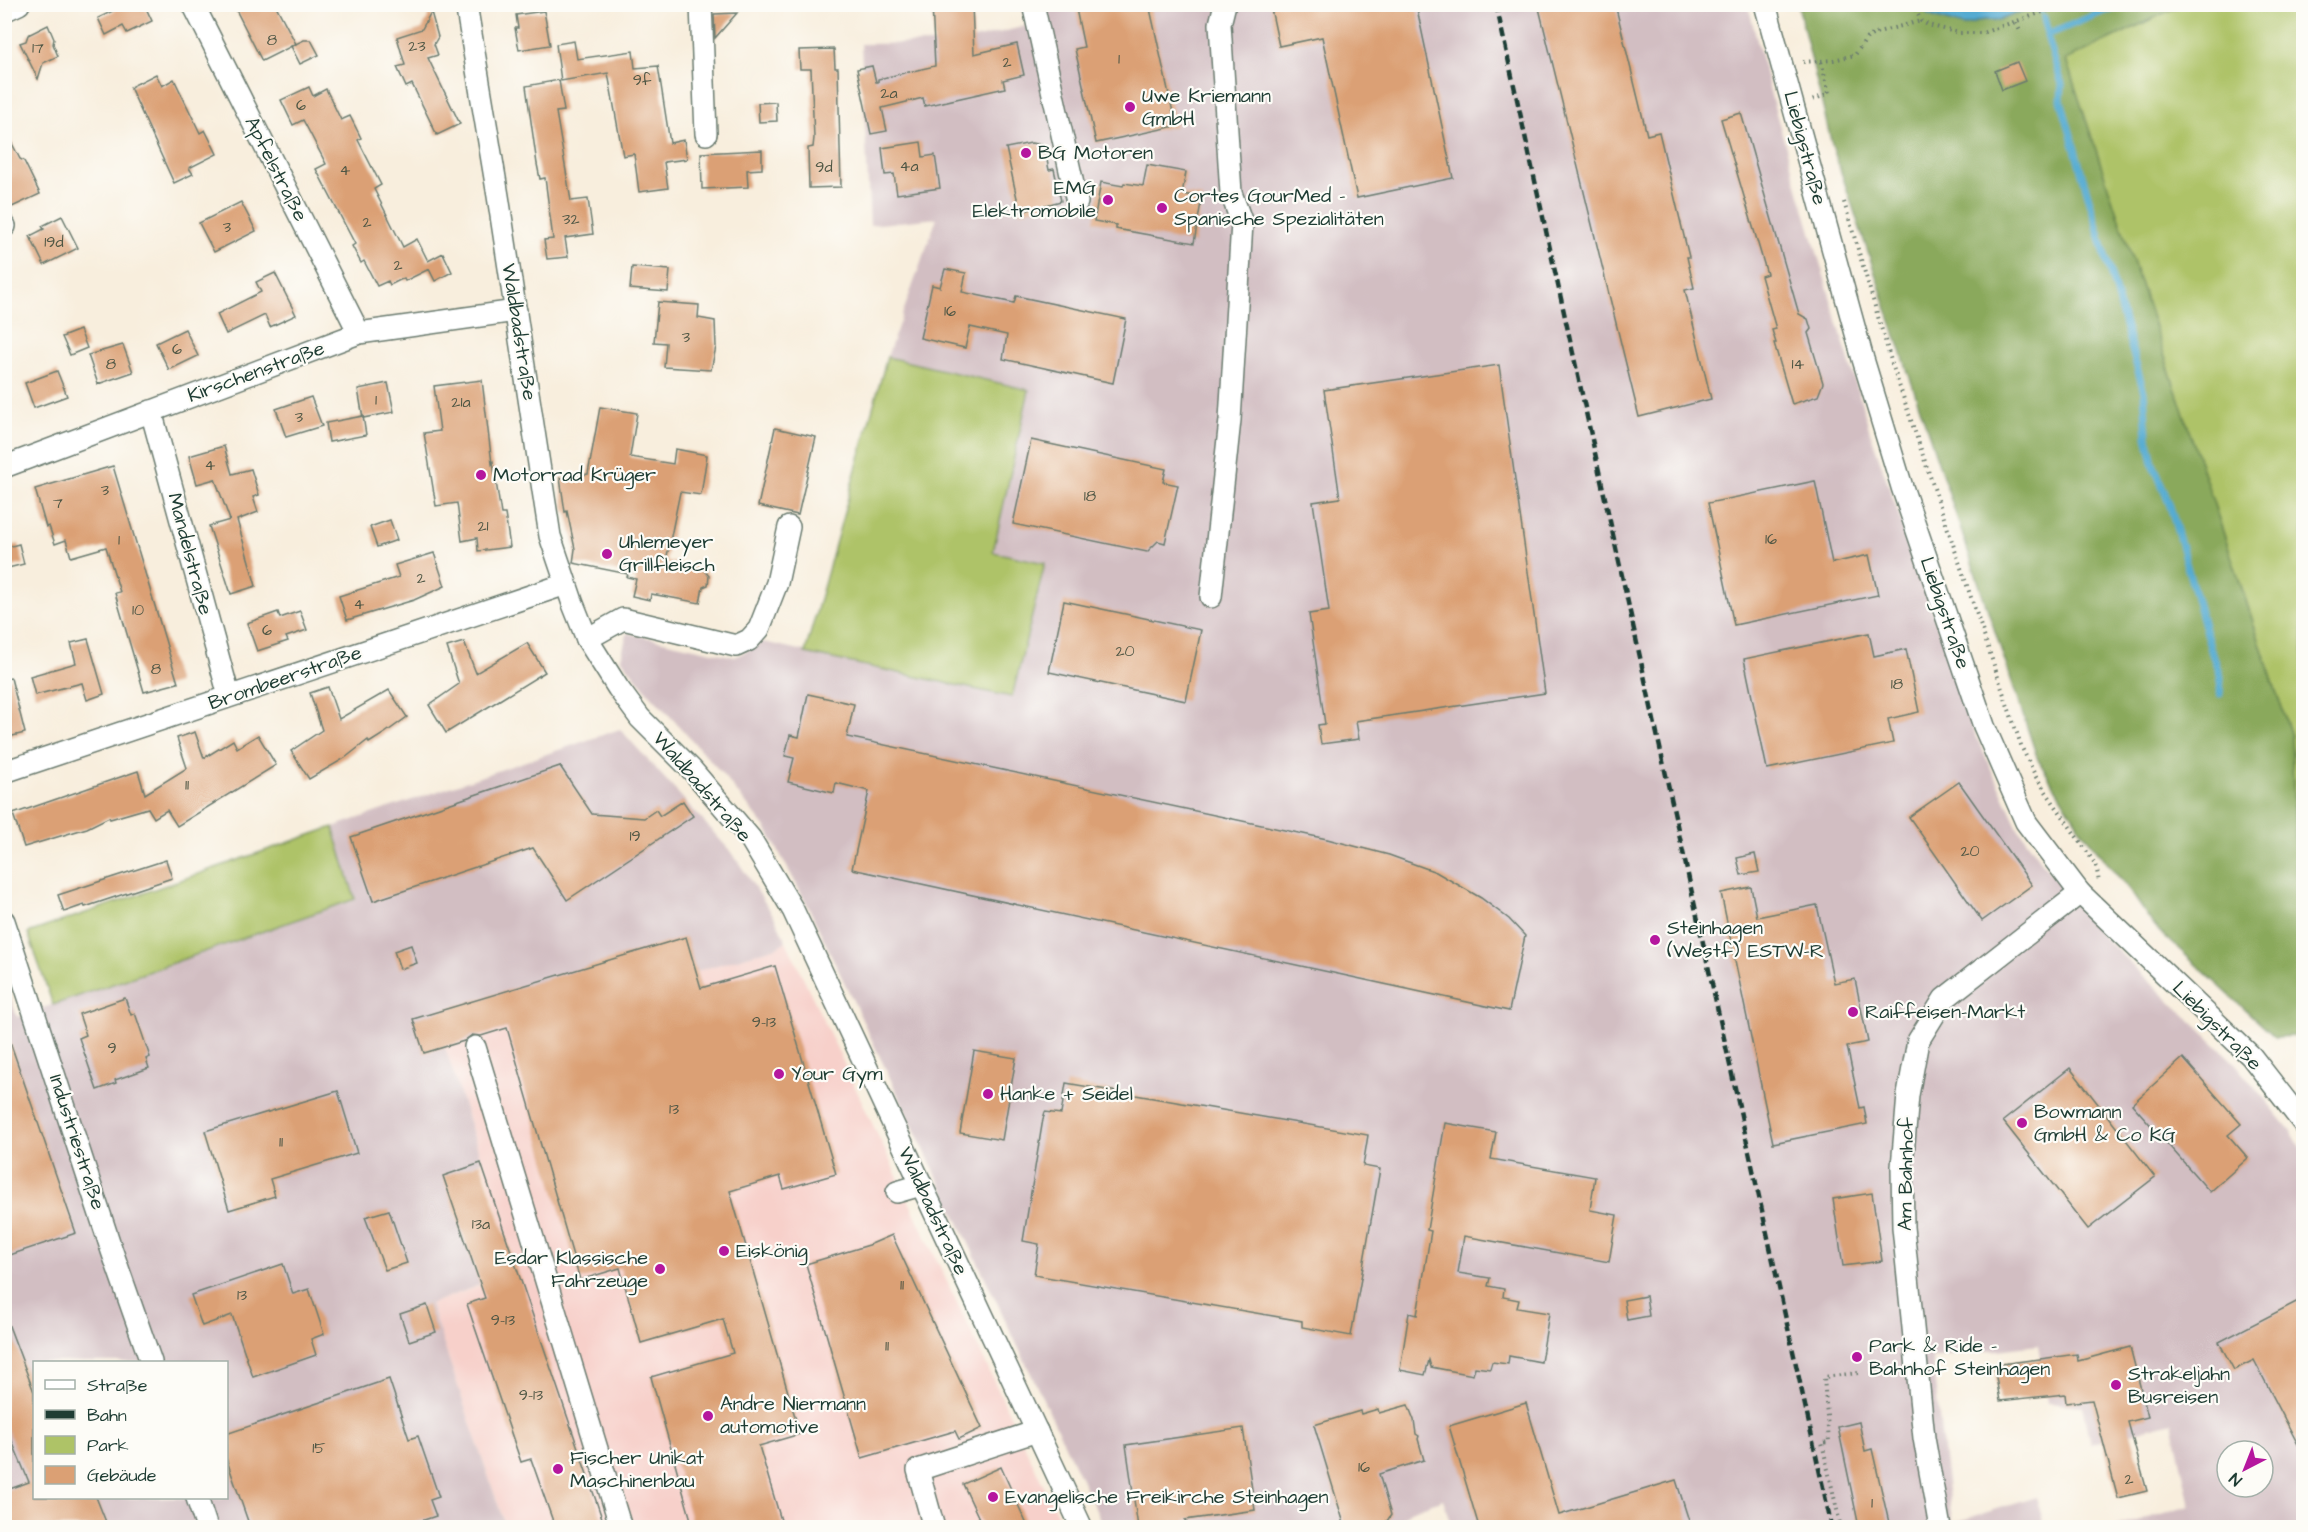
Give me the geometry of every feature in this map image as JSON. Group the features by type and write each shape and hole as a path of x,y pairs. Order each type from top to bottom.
{"street":[{"path":"4,11 19,4"},
{"name":"Apfelstraße","path":"193,4 359,333"},
{"name":"Waldbadstraße","path":"466,4 550,536 587,639 640,718 692,770 750,838 793,910 1082,1527"},
{"path":"700,4 706,134"},
{"path":"1033,4 1077,202"},
{"path":"1211,597 1230,420 1242,224 1231,194 1220,24 1225,4"},
{"name":"Liebigstraße","path":"1765,4 1863,359 1902,487 1984,726 2026,822 2080,893 2251,1056 2304,1124"},
{"name":"Kirschenstraße","path":"4,467 359,333 516,311"},
{"name":"Mandelstraße","path":"151,411 229,696"},
{"path":"587,639 623,619 736,646 749,640 759,629 777,583 789,527"},
{"name":"Brombeerstraße","path":"4,772 566,584"},
{"name":"Am Bahnhof","path":"1940,1527 1924,1438 1903,1227 1902,1167 1908,1095 1918,1041 1944,999 2080,893"},
{"name":"Industriestraße","path":"4,921 112,1251 151,1361"},
{"path":"475,1047 621,1527"},
{"path":"897,1192 921,1185"},
{"path":"934,1527 918,1470 1037,1431"},
{"path":"198,1499 207,1527"}],"path":[{"path":"1913,4 1920,21"},
{"path":"1805,72 1802,62 1855,55 1867,38 1878,32 1920,21 1959,33 1982,33 2066,4"},
{"path":"2016,22 2021,33"},
{"path":"1810,91 1813,100 1829,93 1821,61"},
{"path":"1841,192 1892,364 2022,748 2036,777 2096,865 2106,918"},
{"path":"1841,1527 1822,1443 1829,1442 1824,1377 1858,1373"}],"shaded area":[{"path":"1022,4 1748,5 1773,103 1870,432 1972,727 2019,830 2047,869 2105,939 2235,1063 2291,1131 2303,1152 2303,1527 2115,1527 2190,1506 2172,1422 2090,1444 2082,1406 2047,1403 2038,1345 1932,1358 1952,1523 2036,1497 2045,1527 1452,1528 1443,1499 1410,1511 1397,1527 1104,1527 807,904 766,828 621,658 627,633 735,657 763,642 1012,697 993,552 1029,390 887,357 937,218 870,225 861,44 934,43 974,39 1026,26"},
{"path":"620,729 733,854 775,918 786,941 777,947 445,1047 482,1162 443,1176 480,1285 430,1304 506,1528 5,1527 4,979 17,1017 355,900 333,827"},
{"path":"786,941 1063,1527 506,1527 430,1304 518,1272 445,1047 777,947"}],"green space":[{"path":"1798,5 1921,5 1934,17 1963,26 1983,20 2000,20 2037,5 2181,5 2066,60 2291,736 2303,1036 2275,1037 2154,926 2131,892 2084,834 2038,760 1832,145"},
{"path":"2181,5 2303,5 2303,1036 2291,736 2066,60"},
{"path":"887,357 1029,390 993,552 1045,563 1012,697 805,653"},
{"path":"333,827 355,899 53,1005 28,933"}],"water":[{"path":"1921,5 2037,5 2000,20 1983,20 1963,26 1928,15"}],"building":[{"path":"112,4 144,4 152,21 127,33 123,26 106,35 98,18 115,10"},
{"path":"233,4 275,4 296,44 262,61"},
{"path":"932,4 972,4 974,54 1017,44 1024,75 1003,80 1005,88 925,106 923,98 882,108 887,131 871,134 857,69 872,66 876,82 878,82 878,79 935,66"},
{"path":"1075,4 1149,4 1176,126 1096,143 1075,49 1084,47"},
{"path":"1270,4 1416,4 1453,178 1357,198 1322,37 1279,46"},
{"path":"1538,4 1615,4 1647,135 1659,132 1689,257 1687,257 1694,288 1685,290 1711,399 1639,417"},
{"path":"544,11 550,45 519,50 515,28 518,28 516,15"},
{"path":"431,12 438,37 434,44 438,55 428,58 460,124 437,135 412,84 406,87 397,67 405,65 397,37 422,29"},
{"path":"737,13 715,38 714,14"},
{"path":"48,25 58,56 43,63 38,79 20,43 26,41 28,35"},
{"path":"304,40 311,40 319,55 300,64 291,46"},
{"path":"574,41 577,59 633,51 635,68 658,66 670,143 684,140 687,159 664,162 668,188 639,192 634,154 623,156 608,73 561,81 556,44"},
{"path":"834,49 835,68 838,68 841,187 809,188 808,148 813,147 814,138 811,69 800,69 799,50"},
{"path":"2017,62 2025,81 2002,90 1995,71"},
{"path":"156,74 162,86 174,79 200,133 205,130 217,154 189,168 193,174 174,183 130,87"},
{"path":"559,80 564,111 556,112 571,201 588,199 593,234 565,238 568,257 547,259 544,240 553,239 545,178 540,179 537,164 526,86"},
{"path":"309,87 313,96 326,89 341,120 350,116 361,138 358,140 381,185 374,189 403,247 417,239 428,261 443,253 452,272 435,281 429,269 405,281 404,278 390,285 388,281 377,286 364,261 361,263 352,246 355,244 316,169 326,164 303,120 293,125 281,100"},
{"path":"776,102 777,121 759,122 758,103"},
{"path":"1741,113 1799,314 1808,319 1811,329 1808,333 1823,383 1818,396 1792,404 1774,343 1776,343 1772,330 1776,329 1761,276 1767,274 1721,119"},
{"path":"4,128 40,194 12,207 4,192"},
{"path":"921,142 923,157 935,155 940,188 897,194 894,174 885,175 882,148"},
{"path":"1031,143 1044,145 1049,170 1054,169 1061,201 1020,212 1006,148"},
{"path":"762,150 762,169 747,170 748,187 702,189 701,153"},
{"path":"1147,165 1186,172 1182,194 1202,197 1194,243 1116,229 1116,225 1094,221 1101,182 1123,186 1124,183 1143,186"},
{"path":"241,202 256,231 214,252 199,223"},
{"path":"62,216 78,248 44,265 30,236 44,229 42,226"},
{"path":"632,267 670,270 668,292 630,289"},
{"path":"945,269 966,273 962,292 1014,303 1016,296 1126,319 1113,383 1003,359 1007,335 970,327 965,348 920,338 932,285 940,287"},
{"path":"275,273 296,315 270,327 265,315 226,334 217,314 261,292 256,282"},
{"path":"658,302 699,305 698,318 715,321 716,347 711,370 664,367 666,343 654,342"},
{"path":"185,329 198,356 169,370 156,343"},
{"path":"80,330 87,348 70,355 62,337"},
{"path":"123,345 133,372 98,384 88,355"},
{"path":"1499,365 1545,693 1356,721 1359,739 1321,744 1318,725 1325,724 1309,614 1329,611 1313,502 1340,498 1324,390"},
{"path":"57,371 67,396 34,408 25,383"},
{"path":"482,380 492,464 493,462 501,514 505,514 510,547 478,551 477,538 462,541 457,503 436,506 424,433 440,431 434,386"},
{"path":"388,383 394,412 363,418 358,389"},
{"path":"311,397 322,426 286,437 276,409"},
{"path":"600,407 637,413 630,457 673,464 675,449 707,455 701,495 680,492 666,561 703,569 709,576 708,585 703,587 700,603 651,594 650,600 632,596 636,579 627,577 628,574 573,563 575,549 567,511 565,512 560,478 588,474"},
{"path":"363,416 366,435 329,442 326,423"},
{"path":"775,428 816,437 798,515 758,506"},
{"path":"1031,440 1166,469 1163,482 1178,485 1165,543 1158,541 1147,552 1013,524"},
{"path":"224,446 232,474 251,469 259,495 253,497 258,512 237,520 256,586 231,594 209,526 230,520 215,479 197,484 189,456"},
{"path":"113,466 178,683 144,692 115,593 120,592 106,547 71,557 66,540 55,544 49,526 46,527 35,489"},
{"path":"1815,481 1832,563 1869,555 1878,595 1734,625 1708,503"},
{"path":"390,520 397,540 377,547 370,527"},
{"path":"19,544 24,564 4,569 4,548"},
{"path":"434,553 445,586 414,600 347,620 339,596 399,577 395,565"},
{"path":"1064,601 1201,630 1186,701 1049,672"},
{"path":"300,611 307,630 286,637 288,641 257,651 247,623 278,612 280,618"},
{"path":"1869,633 1874,656 1906,649 1919,712 1888,719 1893,743 1767,769 1744,659"},
{"path":"88,639 104,694 87,700 82,683 35,695 30,676 76,663 71,643"},
{"path":"464,642 476,673 527,643 545,672 446,733 429,705 459,684 447,647"},
{"path":"11,678 25,733 4,738 4,679"},
{"path":"328,687 339,719 389,690 407,717 309,779 291,751 322,730 310,693"},
{"path":"808,694 854,704 847,737 1327,839 1389,855 1436,872 1481,898 1509,919 1525,936 1509,1011 852,869 869,791 836,783 834,793 788,782 794,758 785,756 790,735 799,737"},
{"path":"195,732 204,758 233,740 237,748 258,735 276,765 177,826 167,810 154,818 148,808 110,819 109,817 87,828 24,847 13,814 138,771 145,794 187,768 177,738"},
{"path":"560,766 592,814 644,818 656,810 660,816 683,801 693,816 567,900 533,848 373,901 351,837"},
{"path":"1959,782 2032,885 1982,921 1909,817"},
{"path":"1755,854 1759,872 1741,875 1737,858"},
{"path":"166,860 172,878 64,912 58,895"},
{"path":"1751,887 1757,917 1817,905 1834,983 1855,979 1868,1042 1847,1046 1860,1108 1864,1107 1867,1124 1773,1143 1721,893"},
{"path":"686,937 701,988 775,966 836,1174 784,1189 780,1176 730,1191 800,1434 759,1446 783,1527 693,1527 651,1377 733,1353 723,1319 641,1343 620,1268 580,1280 507,1028 481,1036 472,1035 464,1041 424,1053 413,1019"},
{"path":"411,945 417,963 400,969 394,951"},
{"path":"125,998 131,1015 135,1013 150,1057 146,1059 149,1068 115,1080 116,1083 97,1090 79,1038 86,1035 79,1014"},
{"path":"7,1033 76,1233 4,1257 4,1034"},
{"path":"974,1051 1016,1058 1002,1140 960,1133"},
{"path":"2183,1058 2241,1124 2228,1135 2248,1158 2210,1192 2132,1104"},
{"path":"2070,1068 2155,1177 2088,1229 2003,1121"},
{"path":"1066,1083 1368,1135 1363,1166 1380,1169 1351,1336 1302,1327 1302,1321 1034,1275 1039,1244 1023,1241 1043,1119 1045,1112 1061,1114"},
{"path":"338,1091 357,1153 270,1179 275,1196 229,1210 205,1131"},
{"path":"1445,1123 1496,1132 1491,1159 1595,1177 1590,1210 1617,1215 1609,1262 1464,1236 1458,1273 1490,1278 1488,1286 1504,1289 1503,1297 1519,1300 1517,1308 1549,1313 1541,1362 1509,1356 1508,1364 1492,1362 1490,1369 1475,1367 1473,1375 1431,1367 1429,1360 1425,1375 1400,1370 1409,1313 1417,1315 1431,1231 1427,1230"},
{"path":"481,1163 605,1527 555,1527 531,1459 521,1462 472,1319 467,1304 485,1298 443,1176"},
{"path":"1872,1193 1882,1261 1843,1266 1833,1199"},
{"path":"389,1210 407,1263 385,1270 365,1217"},
{"path":"892,1235 982,1428 959,1439 955,1431 862,1458 806,1264 869,1245"},
{"path":"283,1264 293,1294 309,1289 324,1334 311,1339 316,1355 253,1377 232,1315 202,1326 191,1295"},
{"path":"1646,1296 1649,1316 1627,1320 1624,1300"},
{"path":"2304,1298 2304,1456 2254,1360 2234,1370 2219,1342"},
{"path":"427,1305 436,1332 409,1341 400,1314"},
{"path":"6,1318 33,1389 33,1499 97,1499 108,1527 4,1527 4,1491 29,1482 4,1422"},
{"path":"2130,1347 2148,1417 2128,1422 2147,1491 2118,1498 2092,1400 2066,1403 2065,1394 2000,1401 1994,1365 2077,1354 2078,1361"},
{"path":"389,1379 409,1439 418,1436 439,1497 430,1500 436,1516 403,1527 250,1527 228,1464 228,1433"},
{"path":"1526,1403 1559,1515 1676,1480 1691,1527 1479,1527 1449,1426"},
{"path":"1408,1405 1416,1434 1419,1436 1424,1460 1379,1474 1391,1515 1383,1527 1345,1527 1314,1425 1360,1411 1361,1414 1378,1409 1379,1413"},
{"path":"1859,1422 1865,1451 1872,1449 1890,1527 1859,1527 1838,1427"},
{"path":"1243,1428 1255,1510 1185,1520 1186,1527 1159,1527 1159,1524 1138,1527 1126,1445"},
{"path":"1001,1467 1028,1527 983,1527 963,1484"}],"waterway":[{"path":"2048,33 2121,4"},
{"path":"2036,5 2041,10"},
{"path":"2044,18 2047,36 2062,84 2061,100 2144,392 2147,436 2153,463 2170,506 2212,654 2221,677 2220,694"}],"railway":[{"path":"1496,4 1832,1528"}],"place":[{"name":"Uwe Kriemann GmbH","path":"1130,107"},
{"name":"BG Motoren","path":"1026,153"},
{"name":"EMG Elektromobile","path":"1108,200"},
{"name":"Cortes GourMed - Spanische Spezialitäten","path":"1162,208"},
{"name":"Motorrad Krüger","path":"481,475"},
{"name":"Uhlemeyer Grillfleisch","path":"607,554"},
{"name":"Steinhagen (Westf) ESTW-R","path":"1655,940"},
{"name":"Raiffeisen-Markt","path":"1853,1012"},
{"name":"Your Gym","path":"779,1074"},
{"name":"Hanke + Seidel","path":"988,1094"},
{"name":"Bowmann GmbH & Co KG","path":"2022,1123"},
{"name":"Eiskönig","path":"724,1251"},
{"name":"Esdar Klassische Fahrzeuge","path":"660,1269"},
{"name":"Park & Ride - Bahnhof Steinhagen","path":"1857,1357"},
{"name":"Strakeljahn Busreisen","path":"2116,1385"},
{"name":"Andre Niermann automotive","path":"708,1416"},
{"name":"Fischer Unikat Maschinenbau","path":"558,1469"},
{"name":"Evangelische Freikirche Steinhagen","path":"993,1497"}]}
